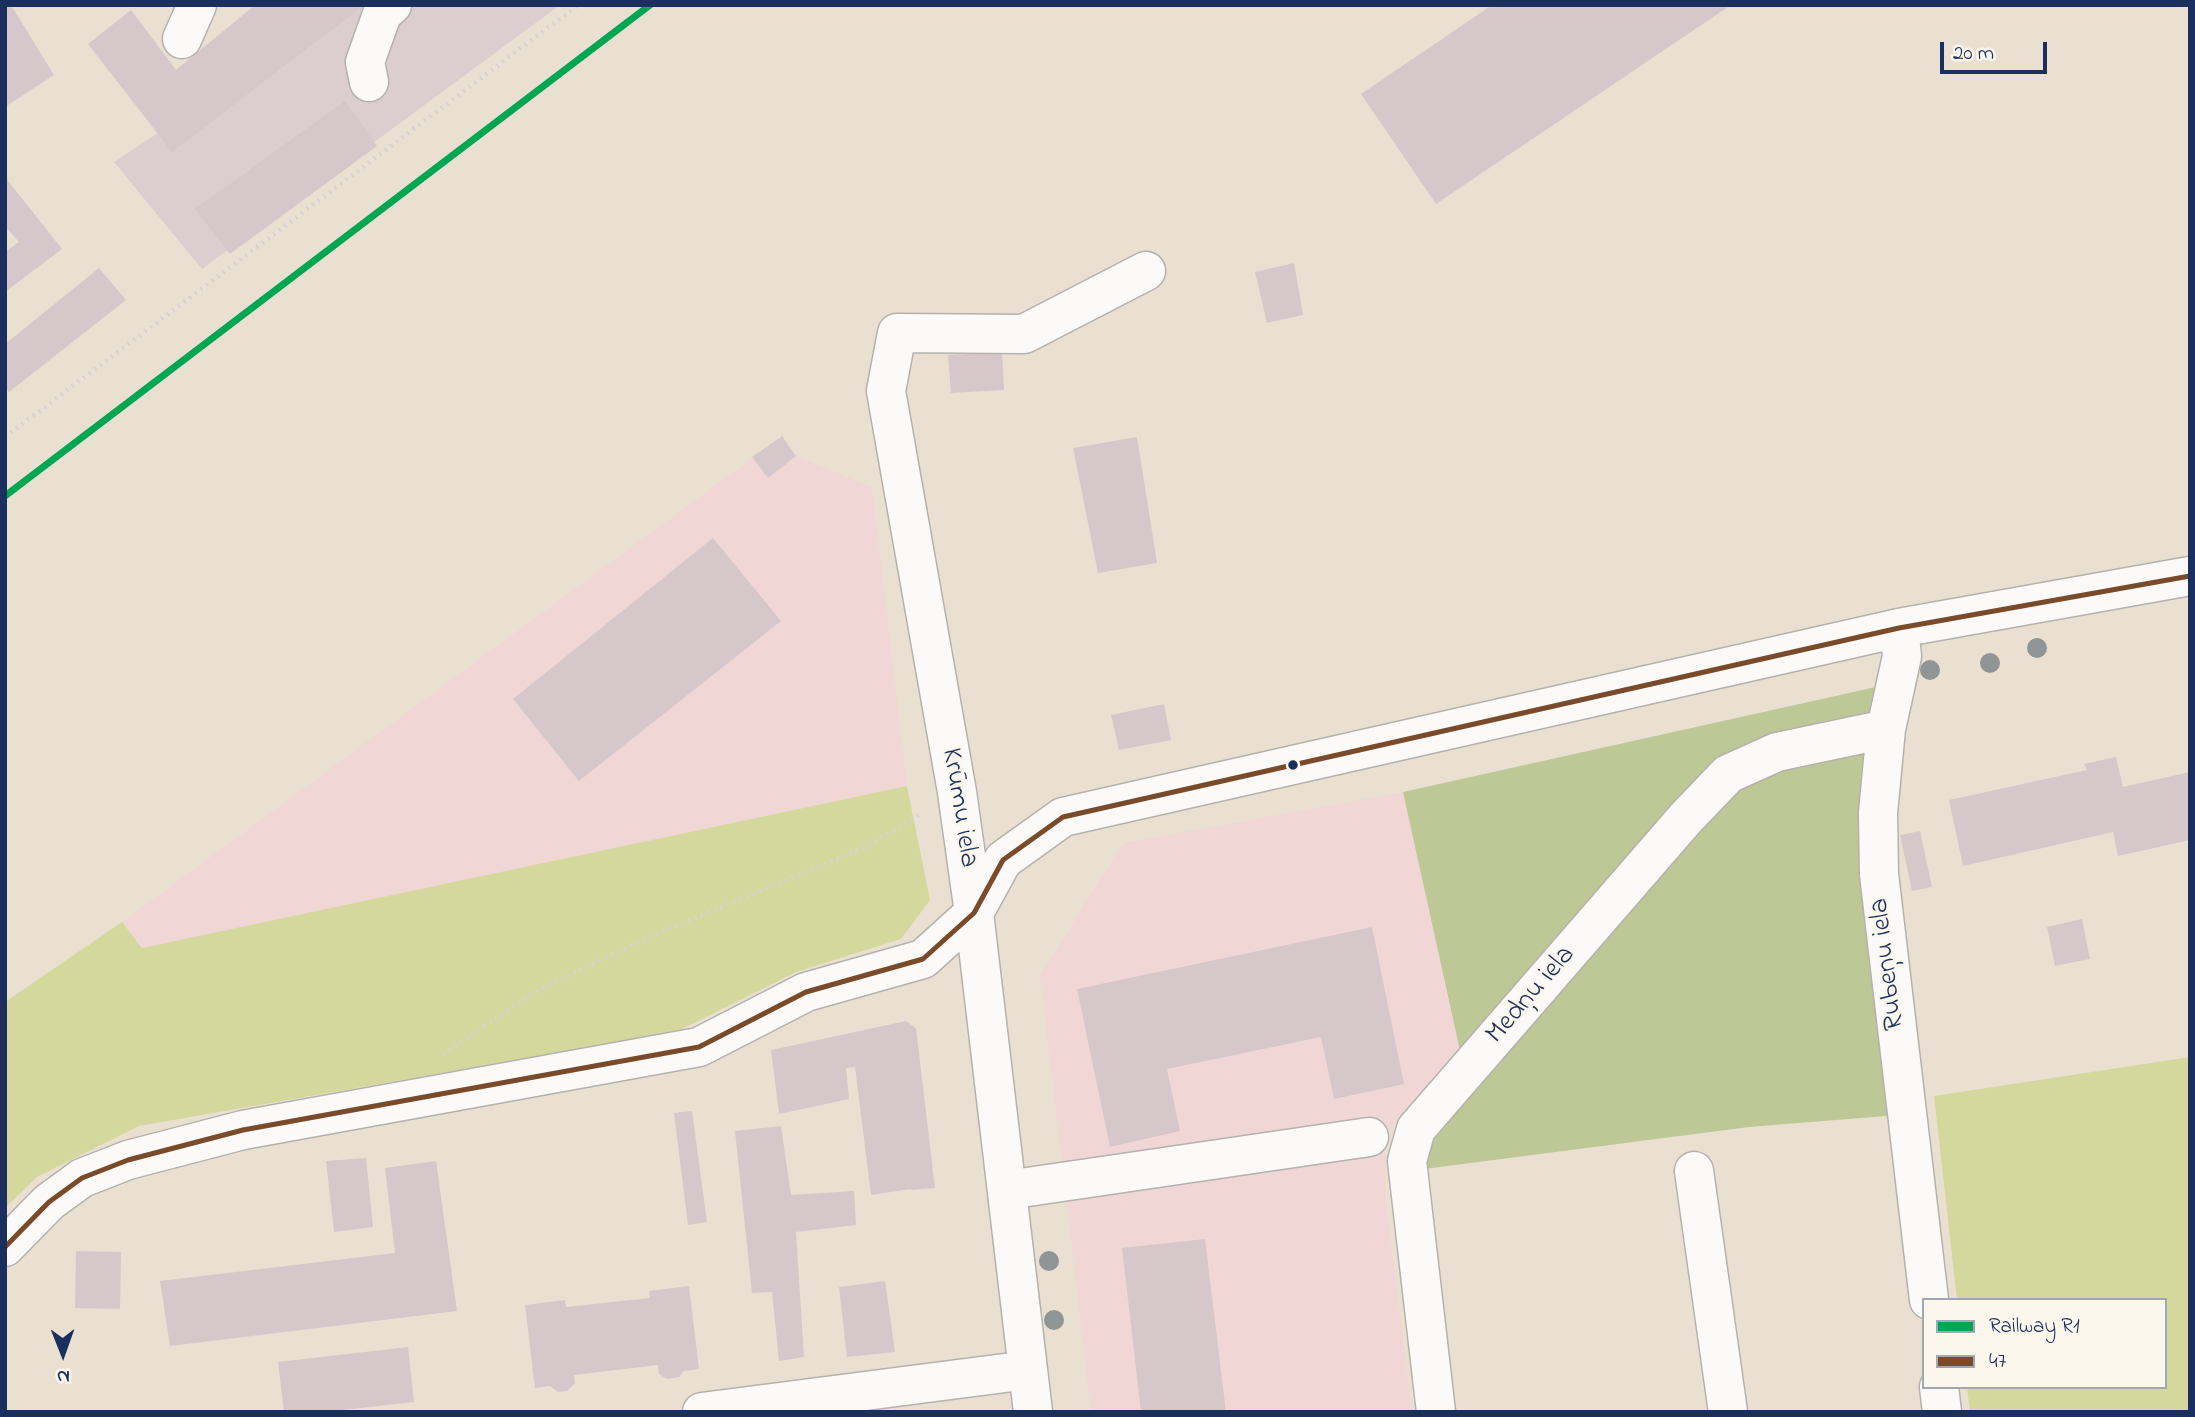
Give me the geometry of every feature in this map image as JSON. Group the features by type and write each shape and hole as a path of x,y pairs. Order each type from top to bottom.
{"street":[{"path":"369,82 365,62 382,14 392,5"},
{"name":"Krūmu iela","path":"1033,1412 974,913 957,792 886,391 897,333 1024,334 1146,271"},
{"path":"5,1247 49,1202 82,1178 128,1160 243,1130 699,1047 806,992 923,959 974,913 1003,860 1063,817 1899,628 2190,576"},
{"name":"Rubeņu iela","path":"1899,628 1902,656 1886,729 1878,813 1879,874 1929,1298"},
{"name":"Medņu iela","path":"1436,1412 1407,1161 1416,1129 1685,819 1728,774 1777,752 1886,729"},
{"path":"1007,1190 1369,1137"},
{"path":"1694,1171 1728,1412"},
{"path":"702,1412 1028,1370"},
{"path":"1939,1389 1942,1412"}],"path":[{"path":"5,437 578,5"},
{"path":"433,1061 536,991 647,939 866,847 957,792"}],"shaded area":[{"path":"353,5 560,5 202,269 114,162"},
{"path":"782,436 796,456 872,487 907,786 142,949 122,922"},
{"path":"1403,792 1461,1055 1385,1134 1385,1195 1412,1412 1091,1412 1040,975 1123,843"}],"green space":[{"path":"1885,685 1898,1115 1749,1127 1424,1169 1432,1124 1461,1055 1403,792"},
{"path":"907,786 930,900 901,939 796,972 676,1032 139,1126 37,1177 5,1208 5,1002 122,922 142,948"},
{"path":"2190,1057 2190,1412 1970,1412 1967,1389 2167,1389 2167,1298 1957,1298 1934,1096"}],"building":[{"path":"5,5 11,5 54,75 5,107"},
{"path":"255,5 364,5 172,152 88,44 131,10 176,70"},
{"path":"1492,5 1731,5 1436,204 1361,94"},
{"path":"345,101 377,146 230,254 195,209"},
{"path":"5,177 62,249 5,292 5,252 19,242 5,226"},
{"path":"1294,263 1303,315 1267,323 1255,272"},
{"path":"99,268 126,300 9,392 5,387 5,344"},
{"path":"1002,352 1004,390 951,393 948,355"},
{"path":"782,436 796,456 768,478 752,457"},
{"path":"1137,437 1157,563 1098,573 1073,448"},
{"path":"713,538 781,621 579,781 513,699"},
{"path":"1164,704 1171,740 1119,750 1111,715"},
{"path":"2116,757 2123,787 2190,772 2190,840 2118,856 2113,832 1963,866 1949,800 2087,770 2084,764"},
{"path":"1920,831 1932,887 1912,891 1900,835"},
{"path":"2082,919 2090,959 2055,966 2047,927"},
{"path":"1372,927 1404,1084 1334,1099 1321,1037 1167,1069 1180,1131 1110,1147 1077,989"},
{"path":"906,1021 916,1028 935,1188 871,1195 855,1067 846,1068 849,1099 779,1114 771,1050"},
{"path":"692,1111 707,1222 688,1225 674,1113"},
{"path":"781,1126 791,1195 854,1191 856,1225 796,1232 804,1357 779,1361 772,1292 752,1293 735,1131"},
{"path":"366,1158 373,1227 334,1232 326,1161"},
{"path":"436,1161 457,1311 170,1346 160,1281 395,1253 385,1168"},
{"path":"1205,1239 1226,1412 1141,1412 1122,1248"},
{"path":"76,1251 121,1252 120,1309 75,1308"},
{"path":"885,1281 895,1352 847,1357 839,1287"},
{"path":"689,1286 699,1369 684,1371 679,1377 667,1379 659,1374 658,1365 574,1375 575,1383 567,1391 558,1392 550,1386 535,1388 525,1305 565,1300 566,1307 650,1298 649,1291"},
{"path":"408,1347 414,1402 325,1412 284,1412 278,1362"}],"rail line":[{"name":"R1","path":"5,496 650,5"}],"transit line":[{"name":"47","path":"5,1247 49,1202 82,1178 128,1160 243,1130 699,1047 806,992 923,959 974,913 1003,860 1063,817 1899,628 2190,576"}]}
